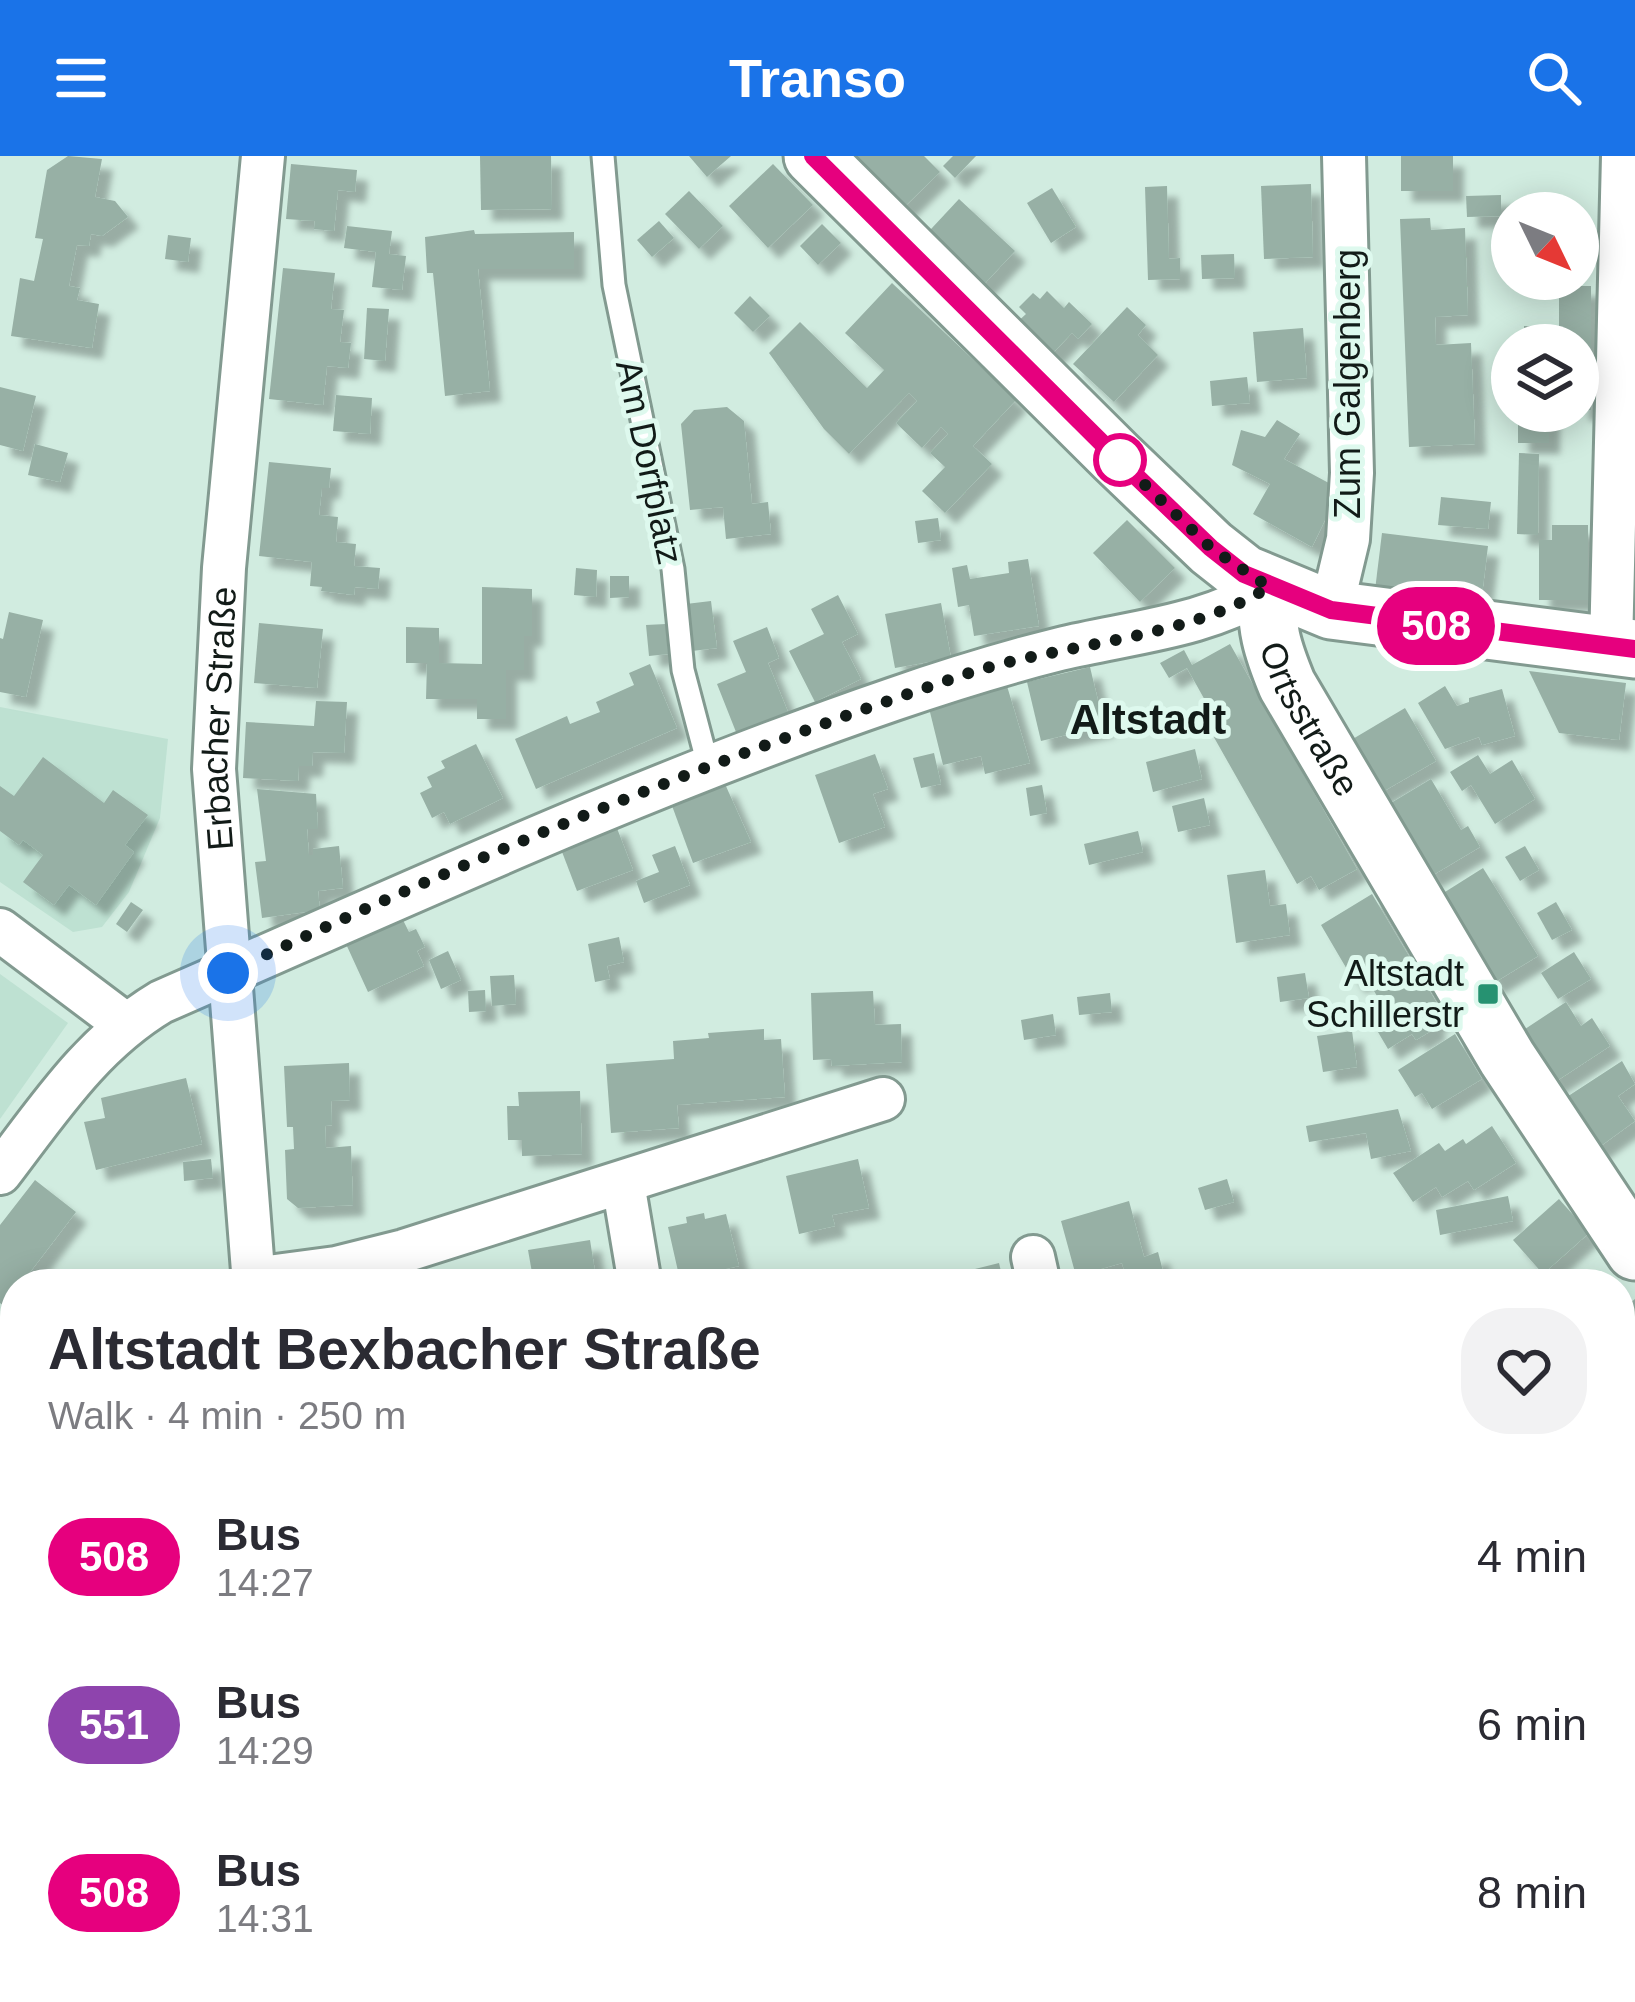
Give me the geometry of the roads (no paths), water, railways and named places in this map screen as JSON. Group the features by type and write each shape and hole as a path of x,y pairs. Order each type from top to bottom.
{"main road":[{"name":"Ortsstraße","path":"813,156 1195,533 1244,574 1269,587 1265,615 1270,646 1287,685 1507,1058 1635,1251"},
{"path":"1269,587 1331,610 1623,648"}],"street":[{"name":"Erbacher Straße","path":"253,1269 214,769 224,568 262,156"},
{"name":"Zum Galgenberg","path":"1331,610 1348,539 1352,473 1344,156"},
{"path":"1623,156 1623,648"},
{"path":"0,1174 80,1068 125,1024 161,1002 464,866 708,765 970,673 1199,619 1246,602 1269,587"},
{"path":"0,930 125,1024"},
{"path":"329,1269 404,1251 883,1099"},
{"path":"623,1183 637,1269"}],"lane":[{"name":"Am Dorfplatz","path":"603,156 614,285 673,569 683,670 708,765"}],"place":[{"name":"Altstadt Schillerstr","path":"1488,994"}],"district":[{"name":"Altstadt","path":"1148,719"}]}
